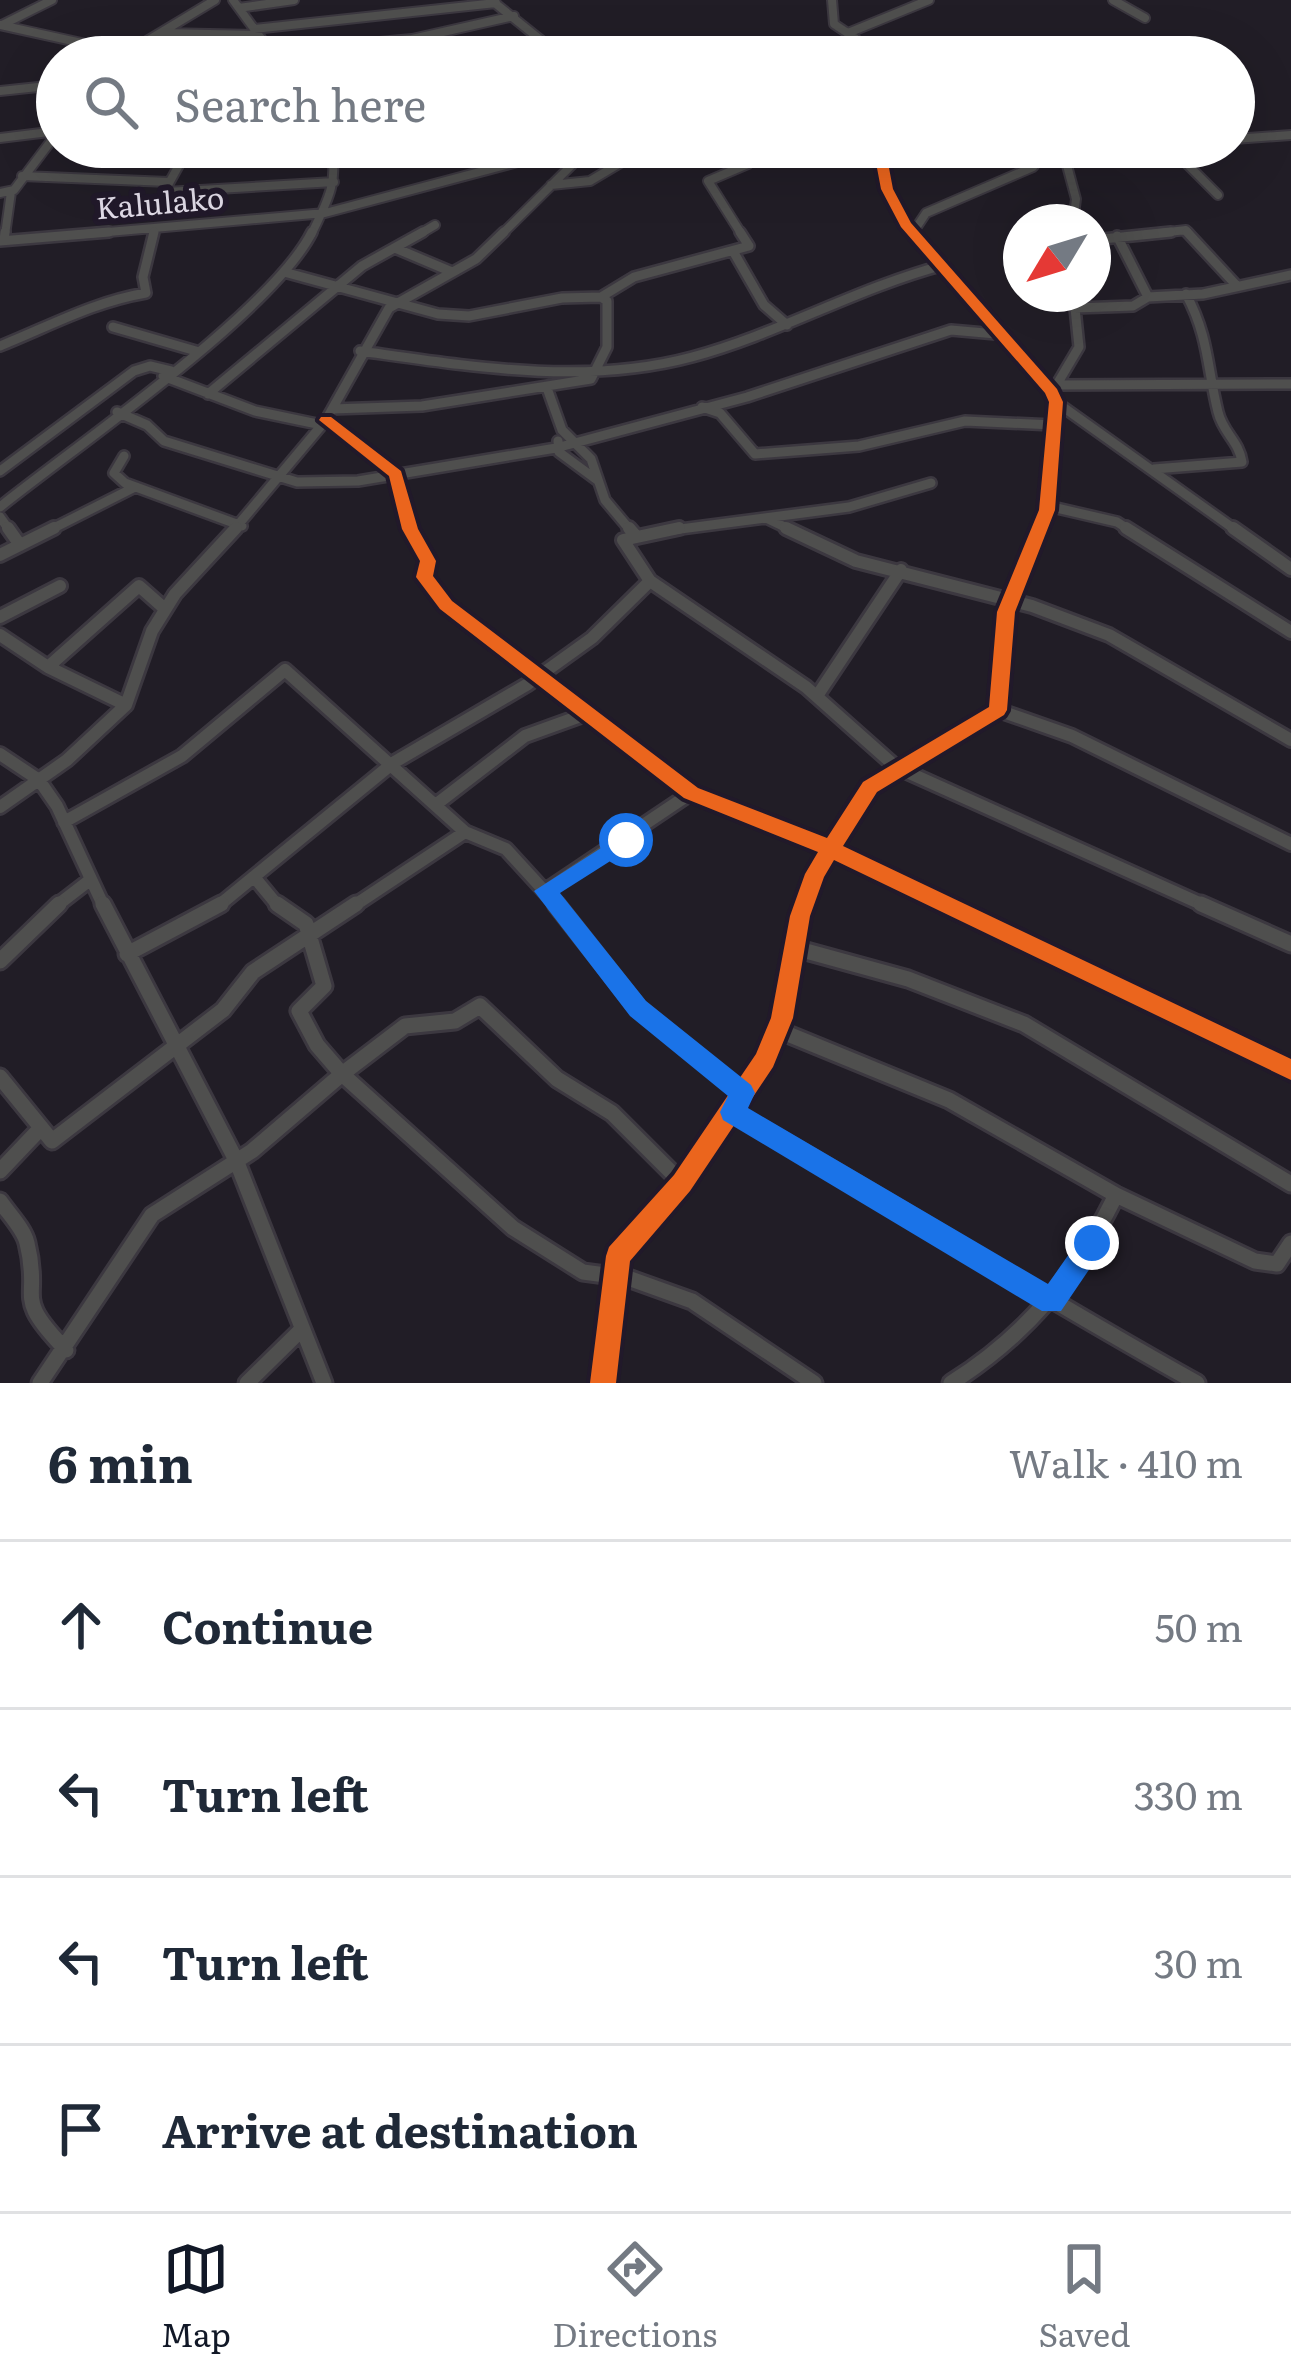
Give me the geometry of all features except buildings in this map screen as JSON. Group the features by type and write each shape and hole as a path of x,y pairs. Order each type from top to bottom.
{"street":[{"path":"1,26 52,0"},
{"path":"154,36 215,0"},
{"path":"236,4 294,0"},
{"path":"832,0 830,17 851,36"},
{"path":"848,33 929,0"},
{"path":"1113,0 1145,17"},
{"path":"160,32 256,32 493,2 537,36"},
{"path":"236,4 259,36"},
{"path":"425,36 514,16"},
{"path":"1,26 43,36"},
{"path":"0,91 36,87"},
{"path":"0,138 36,134"},
{"path":"1255,138 1291,135"},
{"path":"2,241 5,192 36,158"},
{"path":"178,168 168,194 334,182"},
{"path":"0,507 196,351 284,272 325,213 334,182 332,168"},
{"name":"Kalulako","path":"2,241 325,213 485,168"},
{"path":"0,807 126,705 165,610 187,578 242,526 284,477 326,418 360,351 395,302 483,253 568,168"},
{"path":"551,185 590,181 611,168"},
{"path":"284,272 455,316 562,298 601,297 634,277 749,246 709,181 739,168"},
{"path":"883,168 887,189 912,233 1055,393 1291,569"},
{"path":"912,233 926,213 1031,168"},
{"path":"1068,168 1075,204"},
{"path":"1191,168 1218,195"},
{"path":"22,176 169,182"},
{"path":"208,394 336,286 435,225"},
{"path":"0,346 69,318 92,302 146,293 142,277 154,230"},
{"path":"1111,237 1186,230 1238,286"},
{"path":"1117,236 1148,297"},
{"path":"395,248 452,272"},
{"path":"733,251 766,308 788,325"},
{"path":"360,351 495,368 597,368 687,358 788,325 865,289 944,265"},
{"path":"1111,307 1291,275"},
{"path":"1154,469 1242,464 1240,447 1228,435 1211,382 1211,350 1186,294"},
{"path":"0,471 134,371 150,365 208,394 279,418 326,418 587,381 607,346 607,301 601,297"},
{"path":"998,710 1010,600 1048,506 1055,393 1079,347 1075,312"},
{"path":"113,327 196,351"},
{"path":"117,412 147,425 164,441 311,484 398,476 514,451 556,448 946,332 998,334"},
{"path":"1055,393 1211,382 1291,384"},
{"path":"547,388 562,430 591,460 608,505 635,535"},
{"path":"701,407 720,413 755,454 859,446 965,421 1053,425"},
{"path":"326,418 398,476 410,530 428,561 427,583 446,605 691,793 830,848 1291,1070"},
{"path":"556,448 562,430"},
{"path":"556,448 597,480"},
{"path":"124,456 114,472 135,487 242,526"},
{"path":"931,483 849,507 635,535 624,541 650,581 818,696 896,767 1291,944"},
{"path":"0,555 135,487"},
{"path":"1048,506 1118,522 1291,632"},
{"path":"0,517 20,545"},
{"path":"766,518 856,561 1010,600 1120,640 1291,740"},
{"path":"1267,552 1291,551"},
{"path":"818,696 901,570"},
{"path":"127,954 220,905 393,763 537,677 612,621 650,581"},
{"path":"0,616 60,586"},
{"path":"48,667 139,586 165,610"},
{"path":"0,635 48,667 126,705"},
{"path":"64,822 182,756 281,670 296,676 465,832 506,849 638,1008 743,1093"},
{"path":"603,1383 614,1277 627,1244 682,1183 743,1093 778,1030 808,888 858,802 896,767 998,710 1072,736 1291,844"},
{"path":"438,803 526,735 555,719 586,714"},
{"path":"0,754 39,780 64,822 175,1049 237,1162 299,1332 324,1383"},
{"path":"545,891 691,793"},
{"path":"0,1077 38,1131 48,1141 56,1138 224,1010 249,976 465,832"},
{"path":"256,878 282,910 298,915 311,938 324,986 299,1011 317,1045 342,1074 497,1216 584,1271 657,1286 692,1301 814,1383"},
{"path":"0,961 38,920 90,880"},
{"path":"795,948 908,979 1024,1024 1291,1184"},
{"path":"40,1383 152,1215 237,1162 405,1027 455,1021 480,1006 494,1026 557,1079 612,1113 682,1183"},
{"path":"778,1030 949,1100 1116,1195 1268,1266 1285,1259 1291,1243"},
{"path":"732,1112 1196,1383"},
{"path":"0,1171 38,1131"},
{"path":"951,1383 1003,1348 1052,1301 1092,1243 1116,1195"},
{"path":"0,1201 27,1241 28,1295 35,1318 66,1350"},
{"path":"247,1383 299,1332"}],"cycle path":[{"path":"603,1383 618,1256 682,1183 765,1060 782,1018 800,916 815,874 870,787 998,710 1006,612 1047,510 1056,402 1052,392 905,224 887,189 883,168"},
{"path":"326,420 396,474 410,529 428,561 424,577 446,605 691,793 797,833 1291,1070"}],"route":[{"path":"626,840 545,891 638,1008 743,1093 732,1112 1052,1301 1092,1243"}]}
